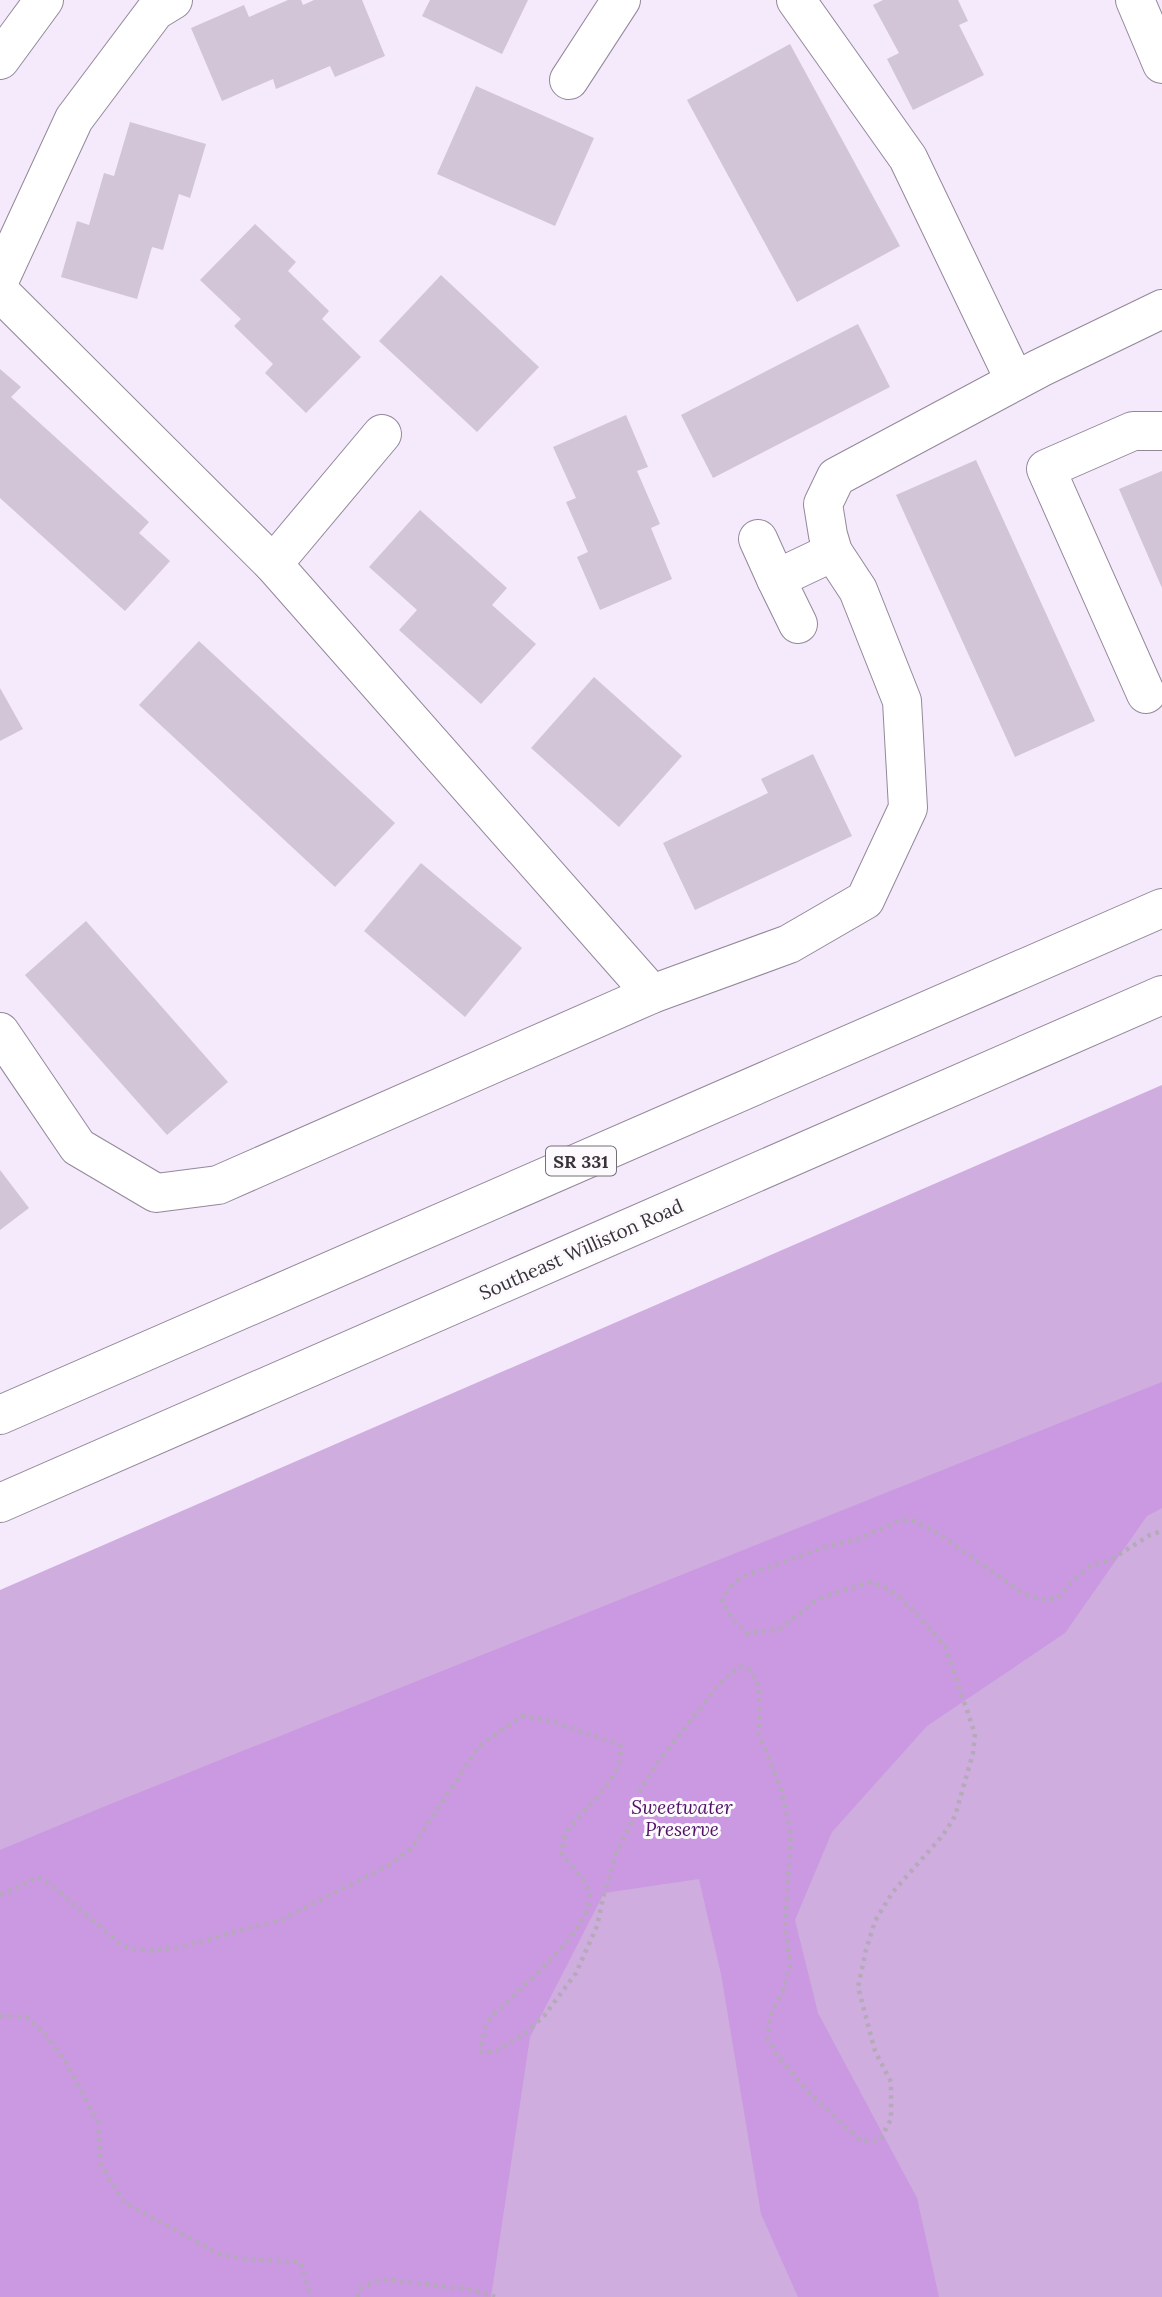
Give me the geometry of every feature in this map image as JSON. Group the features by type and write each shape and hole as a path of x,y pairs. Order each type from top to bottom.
{"main road":[{"path":"0,60 44,0"},
{"path":"0,279 74,119 155,11 173,0"},
{"path":"569,80 621,0"},
{"path":"796,0 908,158 1015,381"},
{"path":"1135,0 1162,64"},
{"path":"0,292 272,564 652,994"},
{"path":"0,1032 78,1147 156,1193 218,1185 652,994 789,944 865,900 908,808 902,701 858,590 833,552 823,504 836,477 1015,381 1162,309"},
{"path":"1146,694 1046,469 1132,430 1162,431"},
{"path":"272,564 382,434"},
{"path":"758,539 798,624"},
{"path":"776,579 833,552"},
{"name":"SR 331","path":"0,1415 1162,908"},
{"name":"Southeast Williston Road","path":"0,1503 1162,995"}],"path":[{"path":"0,1895 38,1877 119,1943 128,1948 153,1951 180,1947 283,1919 389,1866 411,1849 479,1746 499,1730 522,1716 552,1721 621,1745 622,1754 615,1772 604,1788 565,1835 562,1854 584,1882 590,1895 586,1914 569,1940 489,2018 481,2052 495,2052 525,2033 544,2016 576,1973 597,1926 617,1851 631,1823 641,1788 717,1686 739,1666 750,1670 759,1686 759,1735 781,1789 791,1835 785,1924 790,1964 784,1989 770,2016 768,2039 785,2065 831,2114 861,2141 880,2140 891,2119 891,2082 875,2051 858,1987 866,1950 875,1922 892,1893 943,1835 956,1816 973,1752 975,1734 945,1646 912,1609 888,1590 871,1583 819,1598 778,1630 763,1633 747,1633 731,1617 722,1601 729,1588 743,1576 827,1546 858,1539 900,1520 915,1521 939,1534 1024,1594 1041,1600 1058,1598 1073,1580 1090,1566 1112,1559 1150,1535 1162,1531"},
{"path":"0,2016 26,2017 45,2034 67,2063 98,2122 102,2166 124,2202 219,2254 246,2259 300,2262 311,2297"},
{"path":"358,2297 361,2288 381,2279 475,2290 495,2297"}],"green space":[{"name":"Sweetwater Preserve","path":"1162,1085 1162,2297 0,2297 0,1590"},
{"path":"1162,1382 1162,1508 1147,1516 1065,1633 927,1726 832,1832 795,1920 818,2013 917,2198 939,2297 798,2297 761,2214 721,1974 699,1879 604,1893 530,2037 491,2297 0,2297 0,1850"}],"building":[{"path":"288,0 301,0 303,5 314,0 362,0 385,56 335,77 330,66 276,89 273,79 222,101 191,28 244,5 249,17"},
{"path":"430,0 528,0 502,54 422,16"},
{"path":"883,0 958,0 968,21 959,25 984,75 913,110 887,59 899,53 873,5"},
{"path":"790,44 900,246 797,302 687,100"},
{"path":"476,86 594,138 555,226 437,174"},
{"path":"130,122 206,144 190,198 179,194 163,250 152,247 137,299 61,277 77,221 89,225 104,173 114,176"},
{"path":"255,224 296,262 288,271 329,311 322,319 361,357 306,413 265,373 273,364 234,326 241,319 200,280"},
{"path":"441,275 539,367 477,432 379,341"},
{"path":"858,324 890,387 713,478 681,415"},
{"path":"0,369 21,387 11,397 149,522 139,533 170,561 125,611 0,498"},
{"path":"626,415 648,467 637,471 660,524 651,528 672,579 600,610 577,557 588,552 566,502 576,498 553,447"},
{"path":"976,460 1095,721 1015,757 896,495"},
{"path":"1162,471 1162,588 1119,489"},
{"path":"420,510 507,588 492,605 536,644 481,704 399,630 417,610 369,567"},
{"path":"199,641 395,823 335,887 139,705"},
{"path":"594,677 682,756 619,827 531,748"},
{"path":"0,688 23,729 0,741"},
{"path":"813,754 852,836 695,910 663,843 768,793 761,779"},
{"path":"421,863 522,948 465,1017 364,931"},
{"path":"86,921 228,1082 167,1135 25,975"},
{"path":"0,1170 29,1208 0,1230"}]}
